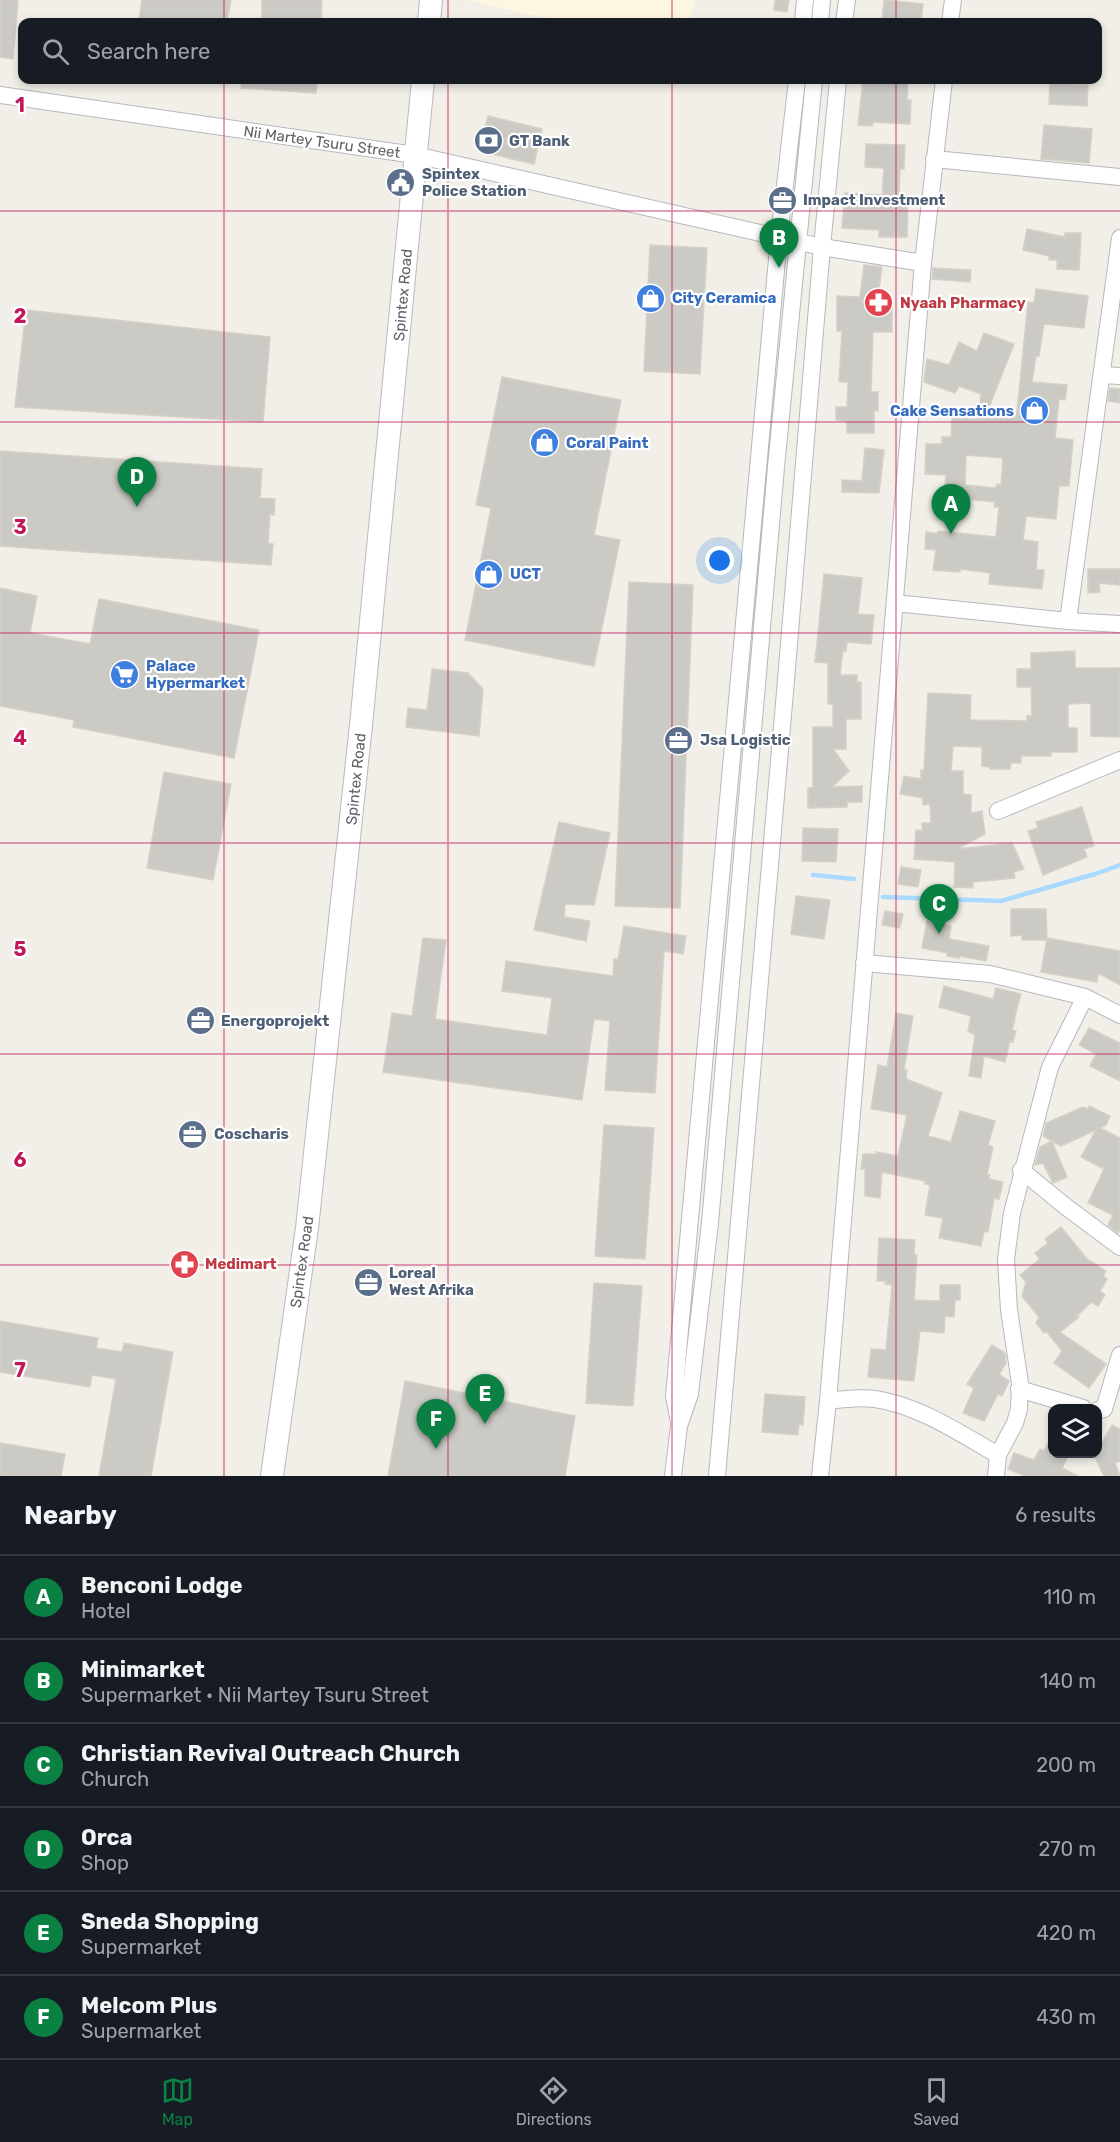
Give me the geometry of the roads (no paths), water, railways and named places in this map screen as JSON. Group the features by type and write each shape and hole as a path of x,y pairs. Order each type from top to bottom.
{"main road":[{"path":"429,18 431,0"},
{"name":"Spintex Road","path":"272,1476 308,1228 361,725 423,84"}],"street":[{"path":"803,18 805,0"},
{"path":"820,18 822,0"},
{"path":"845,18 847,0"},
{"path":"951,18 953,0"},
{"path":"679,1426 674,1396 778,237 796,84"},
{"path":"673,1476 679,1426 690,1394 710,1223 814,84"},
{"path":"717,1476 838,84"},
{"path":"819,1476 828,1401 923,263 943,84"},
{"name":"Nii Martey Tsuru Street","path":"0,94 415,155 798,242 923,263"},
{"path":"934,159 1120,177"},
{"path":"1068,621 1120,238"},
{"path":"1103,375 1120,376"},
{"path":"895,603 1068,621 1120,624"},
{"path":"998,811 1120,760"},
{"path":"864,963 990,974 1085,997 1120,1015"},
{"path":"996,1476 998,1455 1015,1424 1019,1409 1020,1383 1009,1310 1006,1259 1012,1213 1050,1067 1085,997"},
{"path":"1022,1170 1065,1206 1120,1246"},
{"path":"1102,1409 1120,1355"},
{"path":"1019,1389 1070,1404"},
{"path":"828,1401 875,1399 896,1405 934,1419 998,1455"}],"waterway":[{"path":"883,897 1001,901 1120,865"},
{"path":"813,875 854,879"}],"place":[{"name":"GT Bank","path":"488,141"},
{"name":"Spintex Police Station","path":"401,183"},
{"name":"Impact Investment","path":"782,200"},
{"name":"Minimarket","path":"779,268"},
{"name":"City Ceramica","path":"651,298"},
{"name":"Nyaah Pharmacy","path":"879,303"},
{"name":"Cake Sensations","path":"1035,411"},
{"name":"Coral Paint","path":"545,443"},
{"name":"Orca","path":"137,507"},
{"name":"Benconi Lodge","path":"951,534"},
{"name":"UCT","path":"489,574"},
{"name":"Palace Hypermarket","path":"125,675"},
{"name":"Jsa Logistic","path":"679,740"},
{"name":"Christian Revival Outreach Church","path":"939,934"},
{"name":"Energoprojekt","path":"200,1021"},
{"name":"Coscharis","path":"193,1134"},
{"name":"Medimart","path":"184,1264"},
{"name":"Loreal West Afrika","path":"368,1282"},
{"name":"Sneda Shopping","path":"485,1424"},
{"name":"Melcom Plus","path":"436,1449"}]}
